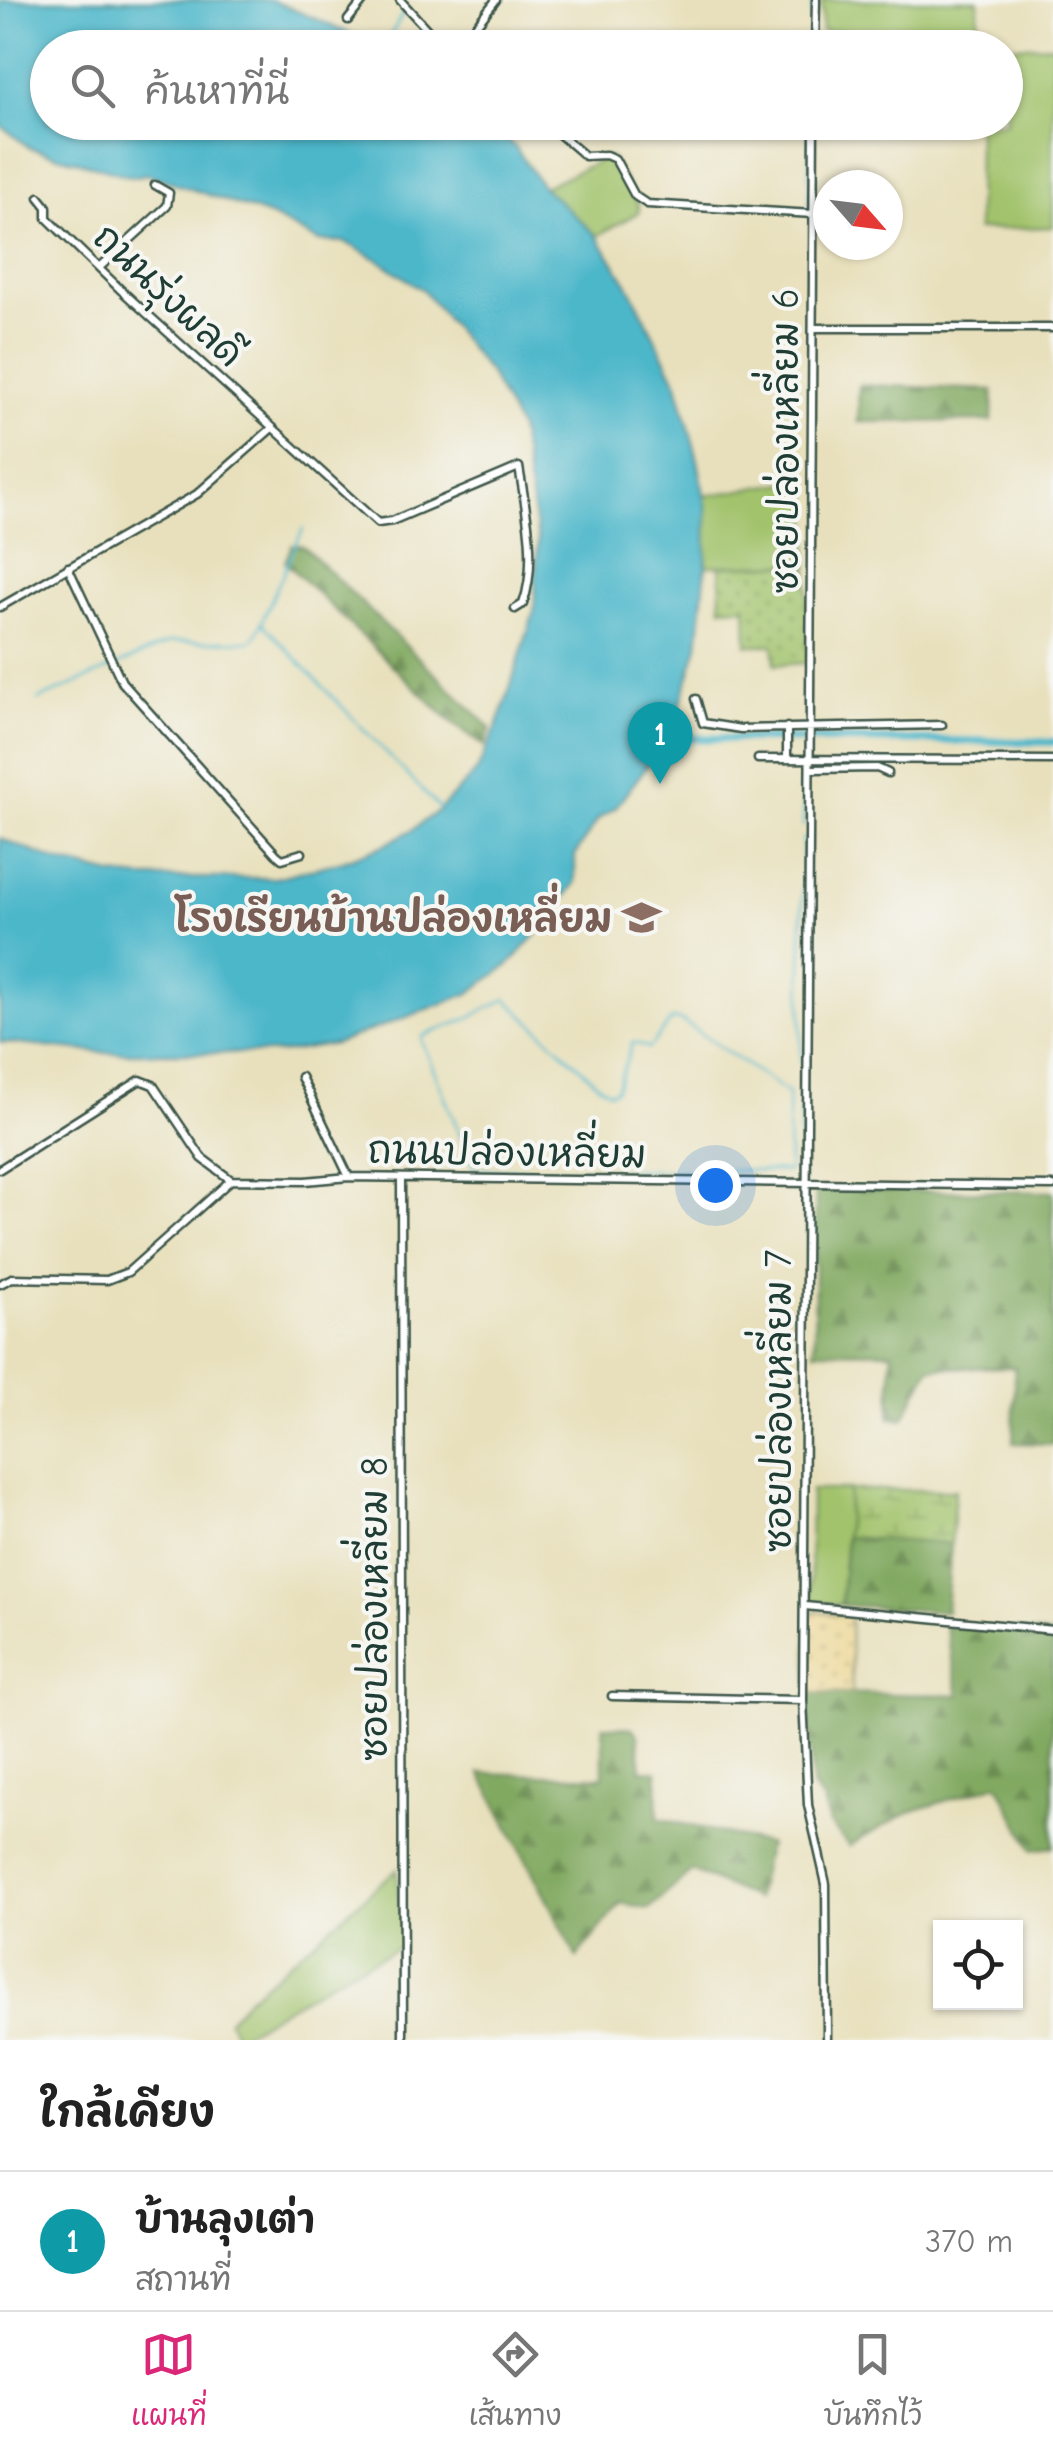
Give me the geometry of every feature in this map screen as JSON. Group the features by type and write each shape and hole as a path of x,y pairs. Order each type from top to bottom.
{"street":[{"path":"348,20 364,0"},
{"path":"400,0 427,30"},
{"path":"472,30 496,0"},
{"path":"815,30 816,0"},
{"path":"566,140 585,156 606,155 616,159 635,196 647,204 813,214"},
{"name":"ซอยปล่องเหลี่ยม 6","path":"813,170 814,140"},
{"path":"99,268 167,206 169,194 155,186"},
{"name":"ถนนรุ่งผลดี","path":"39,197 47,206 47,218 378,523 392,521 519,468 530,578 523,604 515,609"},
{"name":"ซอยปล่องเหลี่ยม 6","path":"812,760 813,260"},
{"path":"814,328 1053,328"},
{"path":"0,606 197,494 272,428"},
{"path":"68,567 122,682 282,860 302,853"},
{"path":"696,699 699,717 705,724 741,729 942,725"},
{"path":"787,731 787,759"},
{"path":"758,759 1053,760"},
{"path":"812,760 888,772"},
{"name":"ซอยปล่องเหลี่ยม 7","path":"812,760 803,1700 808,1806 826,1884 827,2040"},
{"path":"301,1077 349,1177"},
{"path":"0,1169 140,1080 153,1085 202,1158 231,1180 128,1272 107,1280 12,1278 0,1284"},
{"name":"ถนนปล่องเหลี่ยม","path":"231,1180 349,1177 1053,1186"},
{"name":"ซอยปล่องเหลี่ยม 8","path":"400,1178 403,2040"},
{"path":"804,1606 1053,1630"},
{"path":"612,1696 803,1700"}],"green space":[{"path":"822,0 978,0 978,30 822,30"},
{"path":"1053,45 1053,227 977,230 978,140 1023,140 1023,46"},
{"path":"611,158 639,212 597,236 543,187"},
{"path":"859,385 993,390 992,421 858,422"},
{"path":"808,479 808,564 706,566 704,496"},
{"path":"292,545 303,546 490,727 484,746 448,719 285,562"},
{"path":"808,564 808,663 775,665 773,645 747,645 746,607 721,608 720,566"},
{"path":"816,1190 1053,1192 1053,1444 1013,1443 1015,1367 930,1368 903,1419 890,1418 892,1352 814,1351"},
{"path":"811,1490 849,1490 841,1605 810,1602"},
{"path":"849,1490 955,1490 951,1544 846,1537"},
{"path":"846,1537 951,1544 946,1612 841,1605"},
{"path":"945,1624 1053,1635 1053,1847 1032,1850 998,1784 907,1813 849,1846 830,1824 824,1802 812,1786 808,1693 959,1695"},
{"path":"603,1726 632,1728 638,1735 641,1770 657,1771 658,1818 768,1844 756,1899 692,1871 649,1909 621,1903 577,1957 480,1773 603,1777"},
{"path":"397,1869 403,1946 347,1972 237,2037 228,2020 248,1998"}],"sand":[{"path":"810,1611 850,1616 852,1694 808,1693"}],"water":[{"path":"0,0 271,0 342,30 30,30 30,140 508,140 543,187 597,236 630,288 676,380 698,460 707,511 698,646 680,706 656,754 615,808 598,819 575,855 575,883 510,964 468,994 335,1044 281,1053 105,1053 0,1042 0,838 57,861 113,875 275,878 343,861 412,830 438,811 477,771 501,716 534,612 538,539 519,429 489,373 424,291 345,242 318,241 270,216 147,174 133,177 30,148 0,125"}],"waterway":[{"path":"811,30 812,0"},
{"path":"393,30 405,10"},
{"path":"809,209 810,140"},
{"path":"38,700 170,642 250,641 303,529"},
{"path":"263,624 440,809"},
{"path":"658,738 1053,742"},
{"path":"804,740 804,753"},
{"path":"803,826 804,765"},
{"path":"801,1063 803,838"},
{"path":"506,999 610,1092 616,1090 633,1042 649,1048 672,1019 682,1021 788,1093 789,1171 474,1169 422,1041 423,1036 506,999"},
{"path":"800,1177 801,1076"}],"place":[{"name":"บ้านลุงเต่า","path":"660,784"},
{"name":"โรงเรียนบ้านปล่องเหลี่ยม","path":"642,918"}]}
